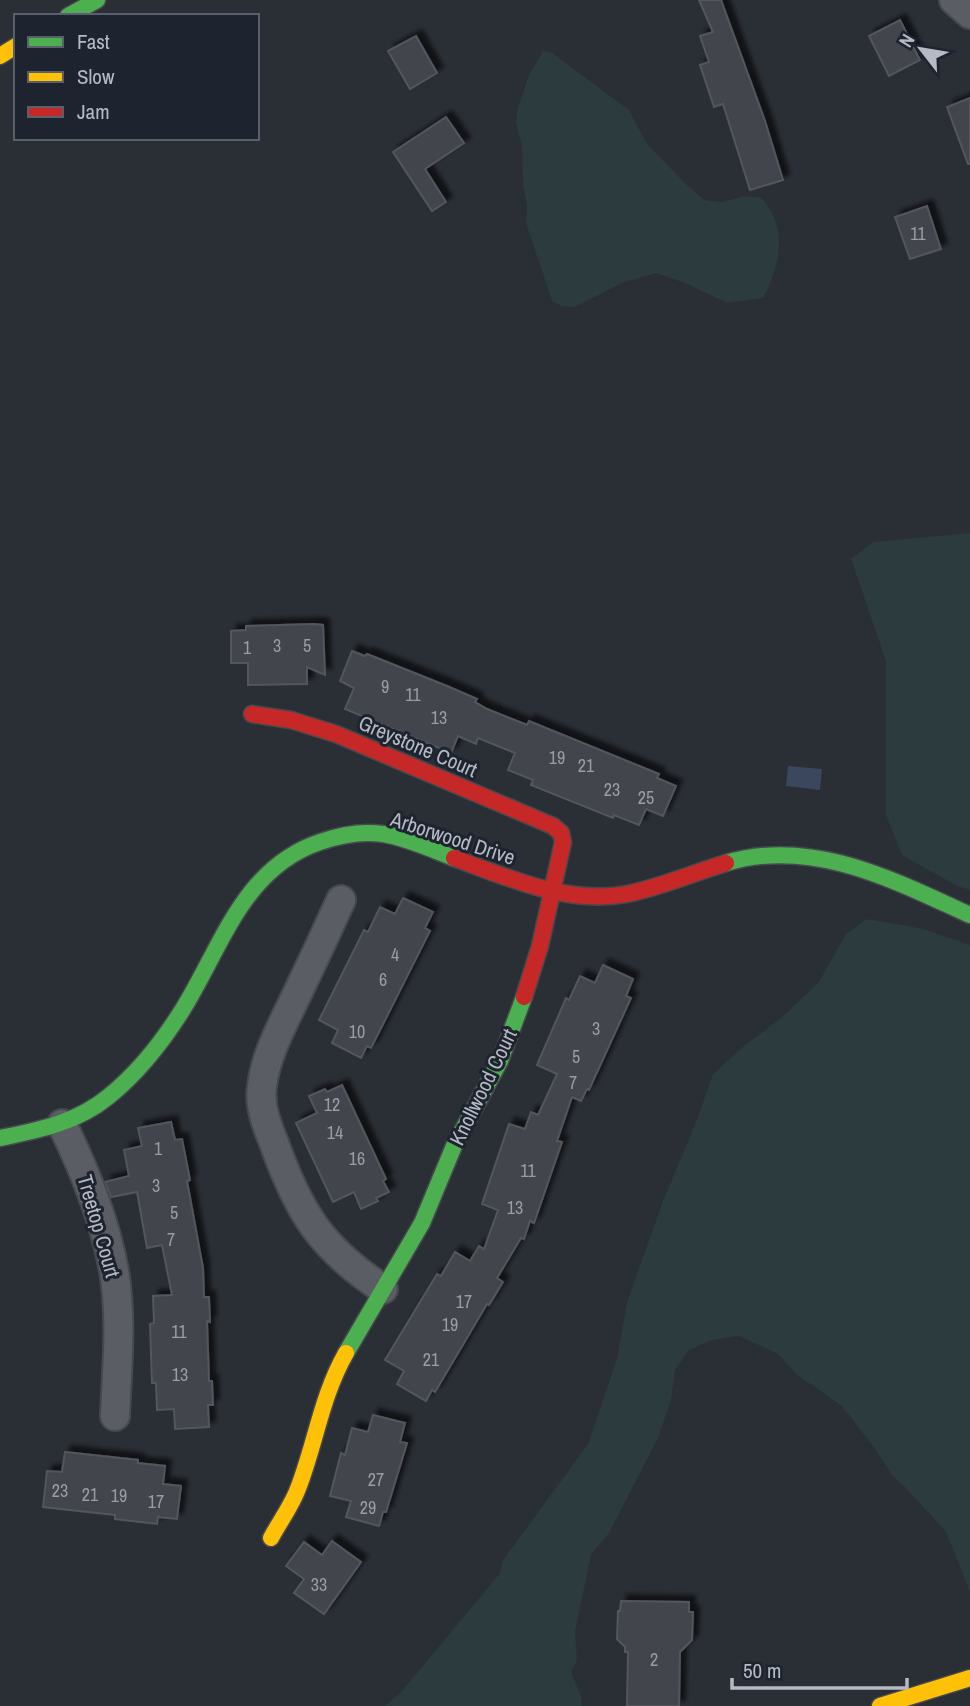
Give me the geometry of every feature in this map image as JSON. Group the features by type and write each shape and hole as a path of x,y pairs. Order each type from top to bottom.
{"street":[{"path":"72,14 97,0"},
{"path":"954,0 970,14"},
{"name":"Greystone Court","path":"252,714 291,720 336,734 553,825 561,833"},
{"name":"Knollwood Court","path":"271,1538 299,1487 319,1416 337,1369 422,1223 458,1137 500,1061 530,979 563,842 561,833"},
{"name":"Arborwood Drive","path":"0,1138 62,1124 108,1096 145,1060 173,1025 198,985 244,897 269,871 304,848 345,835 386,835 552,891 593,896 621,894 745,858 783,854 831,861 867,871 970,915"},
{"path":"341,900 273,1048 264,1074 262,1100 268,1127 284,1172 313,1228 336,1254 383,1289"},
{"name":"Treetop Court","path":"62,1124 89,1184 105,1232 114,1272 118,1318 115,1416"},
{"path":"880,1706 970,1678"}],"shaded area":[{"path":"543,51 551,52 629,110 647,144 704,200 721,202 745,196 762,198 773,215 779,237 778,259 763,298 727,303 656,273 622,283 575,307 561,306 552,301 526,223 522,146 516,122 529,75"},
{"path":"970,533 970,890 957,886 902,855 886,815 886,661 851,559 873,542"},
{"path":"867,919 924,929 970,945 970,1592 946,1532 892,1475 842,1406 796,1374 778,1354 739,1336 713,1340 689,1350 675,1370 671,1400 658,1438 609,1533 591,1555 575,1632 577,1660 571,1672 581,1696 582,1706 385,1706 402,1691 500,1573 503,1560 588,1444 617,1359 627,1302 713,1074 745,1045 780,1019 819,982 846,934"}],"water":[{"path":"788,766 822,769 820,790 786,786"}],"building":[{"path":"699,0 721,0 765,121 783,180 750,190 723,104 714,107 700,65 709,62 700,36 713,32"},
{"path":"900,20 920,60 889,76 869,36"},
{"path":"416,36 437,73 410,89 388,51"},
{"path":"970,98 970,164 968,164 947,107"},
{"path":"446,117 464,143 425,169 446,202 432,211 393,152"},
{"path":"927,206 941,249 910,259 895,217"},
{"path":"323,625 325,675 307,667 307,684 248,685 248,663 231,663 231,631 246,630 246,626"},
{"path":"352,651 365,656 367,654 447,686 477,699 475,702 487,709 527,725 529,721 659,774 657,778 676,786 663,816 646,809 639,825 614,815 613,818 531,785 533,780 508,770 515,753 478,738 476,744 458,736 451,753 345,709 354,688 340,681"},
{"path":"403,898 433,912 425,928 430,931 371,1048 367,1046 361,1058 332,1043 338,1030 319,1020 364,930 368,932 380,907 395,914"},
{"path":"603,965 633,979 626,996 631,998 589,1090 587,1089 581,1101 572,1097 557,1141 562,1142 534,1223 530,1221 524,1239 521,1238 497,1278 503,1282 435,1392 432,1390 426,1401 397,1384 404,1371 385,1360 437,1274 441,1276 455,1252 470,1261 479,1246 484,1249 498,1210 482,1204 509,1124 525,1129 531,1112 538,1115 557,1074 537,1065 566,998 569,1000 580,976 595,983"},
{"path":"342,1085 386,1179 383,1181 389,1192 361,1209 354,1192 333,1202 296,1123 317,1113 309,1096"},
{"path":"171,1122 175,1140 182,1139 203,1268 204,1297 209,1297 209,1381 212,1381 213,1405 208,1405 209,1427 175,1429 174,1409 157,1410 156,1383 152,1383 150,1324 154,1323 153,1296 172,1295 162,1245 147,1248 137,1192 111,1197 105,1182 129,1176 124,1150 142,1146 138,1128"},
{"path":"373,1415 405,1423 400,1442 407,1443 386,1512 383,1512 379,1526 346,1517 351,1501 330,1496 341,1453 345,1455 352,1428 368,1432"},
{"path":"65,1452 138,1460 138,1463 165,1466 163,1484 181,1486 177,1519 158,1517 157,1524 115,1519 115,1515 43,1507 47,1471 62,1472"},
{"path":"332,1541 361,1562 324,1614 294,1593 304,1579 286,1566 304,1542 322,1555"},
{"path":"621,1601 689,1602 689,1612 693,1612 692,1640 680,1652 679,1706 627,1706 628,1652 625,1652 625,1647 617,1639"}],"traffic: fast":[{"path":"72,14 97,0"},
{"path":"0,1138 70,1119 96,1106 130,1078 175,1021 223,935 253,890 272,870 294,854 335,837 375,833 410,841 454,858"},
{"path":"726,863 758,856 790,855 821,859 882,876 970,915"},
{"path":"346,1353 422,1223 454,1146 500,1061 524,997"}],"traffic: slow":[{"path":"0,56 14,47"},
{"path":"271,1538 296,1493 325,1402 346,1353"},
{"path":"880,1706 970,1678"}],"traffic: jam":[{"path":"252,714 291,720 336,734 553,826 561,833 563,842 540,946 524,997"},
{"path":"454,858 539,888 582,896 627,894 726,863"}]}
